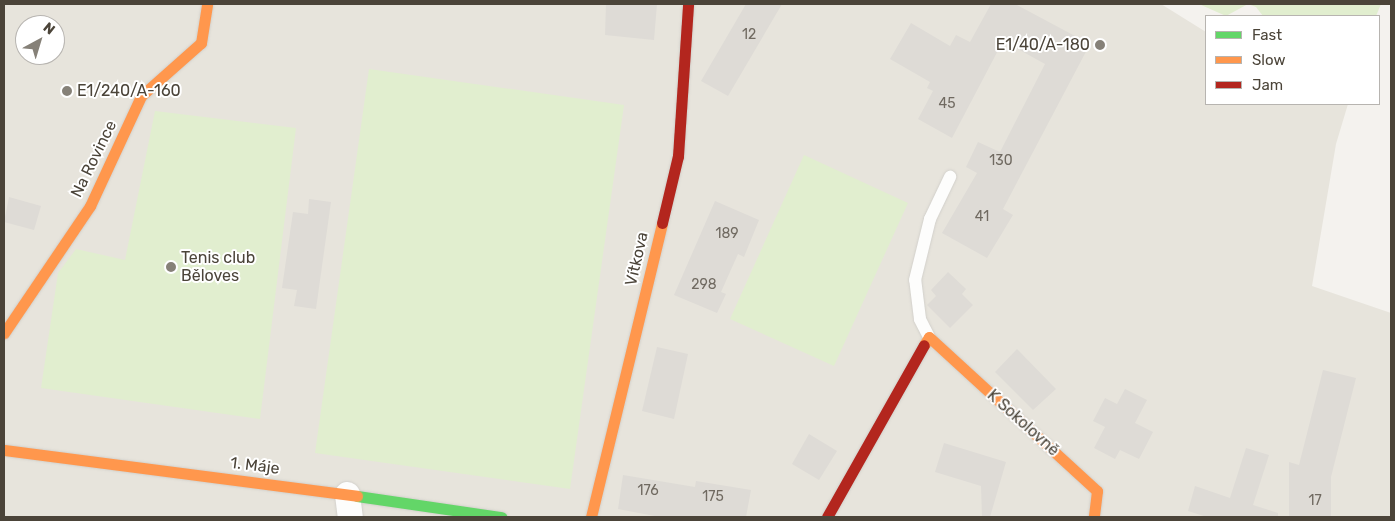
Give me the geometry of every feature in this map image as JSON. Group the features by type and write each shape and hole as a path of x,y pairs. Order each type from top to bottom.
{"street":[{"name":"Na Rovince","path":"4,333 90,206 141,96 201,43 207,4"},
{"name":"Vítkova","path":"591,517 678,156 688,4"},
{"path":"827,517 929,337"},
{"name":"K Sokolovně","path":"929,337 1096,491 1094,517"},
{"name":"1. Máje","path":"4,450 349,506 501,517"}],"lane":[{"name":"K Sokolovně","path":"929,337 920,319 915,280 930,219 950,177"}],"shaded area":[{"path":"4,4 1161,4 1205,31 1205,105 1348,105 1336,144 1312,286 1391,313 1391,517 4,517"}],"green space":[{"path":"1199,4 1248,4 1228,15"},
{"path":"1248,4 1381,4 1376,15 1262,15 1256,7"},
{"path":"369,69 624,105 570,489 315,453"},
{"name":"Tenis club Běloves","path":"155,111 296,128 260,419 41,388 58,273 76,249 125,260"},
{"path":"804,155 908,203 834,366 730,319"}],"building":[{"path":"606,4 657,4 654,40 605,35"},
{"path":"746,4 782,4 728,96 701,81"},
{"path":"991,4 1015,4 1090,44 1003,209 1013,215 987,258 942,233 977,173 966,167 978,142 1000,152 1045,64 1003,41 952,138 918,119 933,91 927,88 930,82 890,59 911,23 950,46 956,35 970,42"},
{"path":"9,197 41,206 34,230 4,222"},
{"path":"309,199 331,202 316,309 294,306 297,290 282,288 293,212 308,214"},
{"path":"715,201 759,220 744,257 738,254 721,292 726,294 717,313 674,295"},
{"path":"948,272 966,289 962,294 973,305 950,328 927,305 936,296 931,290"},
{"path":"657,347 688,354 674,419 642,411"},
{"path":"1017,349 1056,389 1033,410 995,372"},
{"path":"1323,370 1356,378 1331,477 1331,517 1289,517 1289,462 1299,465"},
{"path":"1125,389 1147,400 1135,423 1153,432 1139,459 1120,450 1115,459 1094,448 1105,427 1093,421 1105,398 1117,404"},
{"path":"809,434 837,451 819,480 792,464"},
{"path":"944,443 1006,462 990,517 982,517 981,486 935,472"},
{"path":"1246,448 1269,455 1253,505 1278,513 1278,517 1207,517 1188,511 1195,486 1230,498"},
{"path":"623,475 695,487 696,481 751,490 746,517 660,517 618,509"}],"traffic: fast":[{"path":"357,496 501,517"}],"traffic: slow":[{"path":"4,333 90,206 141,96 201,43 207,4"},
{"path":"591,517 662,223"},
{"path":"924,345 929,337 1097,491 1094,517"},
{"path":"4,450 357,496"}],"traffic: jam":[{"path":"662,223 678,156 688,4"},
{"path":"827,517 924,345"}],"place":[{"name":"E1/40/A-180","path":"1100,45"},
{"name":"E1/240/A-160","path":"67,91"},
{"name":"Tenis club Běloves","path":"171,267"}]}
